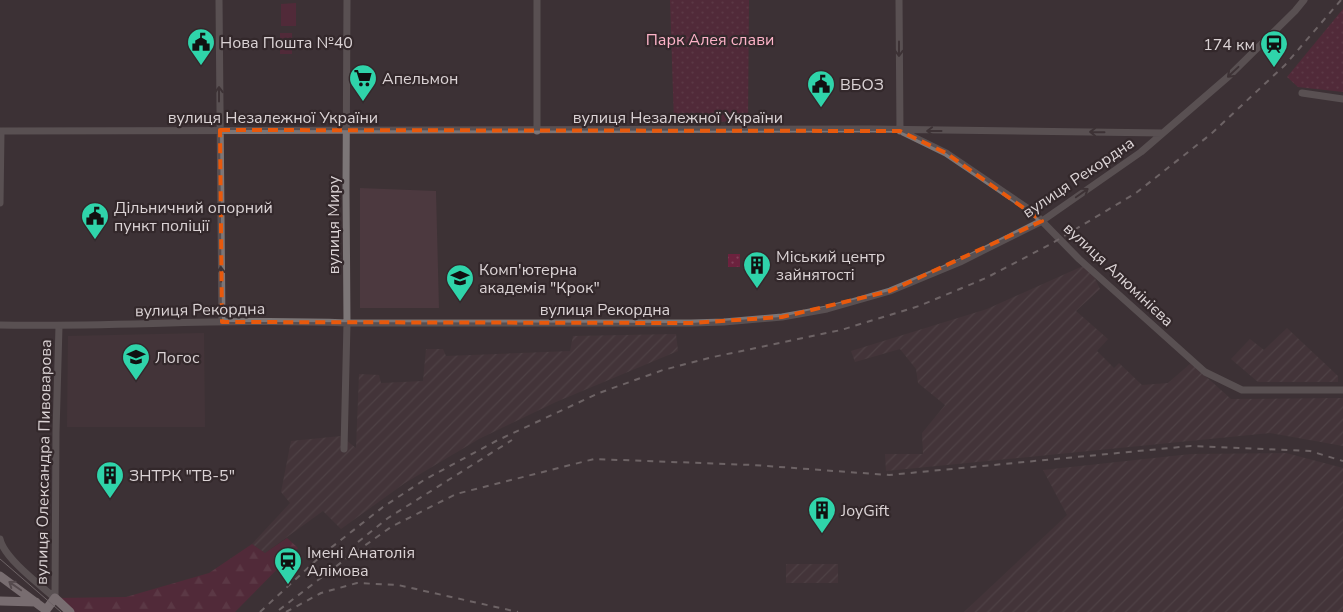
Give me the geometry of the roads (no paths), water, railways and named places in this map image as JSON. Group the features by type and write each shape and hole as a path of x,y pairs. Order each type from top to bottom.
{"main road":[{"path":"0,576 48,611 55,598 70,612"},
{"path":"0,601 36,602"}],"street":[{"path":"219,0 222,322"},
{"name":"вулиця Миру","path":"344,449 347,323 347,0"},
{"path":"537,0 537,130"},
{"path":"899,0 900,131"},
{"path":"1163,133 1229,76 1304,0"},
{"path":"1302,93 1343,99"},
{"name":"вулиця Незалежної України","path":"0,131 537,130 1163,133"},
{"path":"0,131 0,203"},
{"name":"вулиця Алюмінієва","path":"900,131 946,153 1042,220 1079,259 1205,372 1242,390 1343,390"},
{"name":"вулиця Рекордна","path":"0,325 59,326 292,321 347,323 691,323 782,317 827,309 890,291 960,262 1042,220 1141,152 1163,133"},
{"name":"вулиця Олександра Пивоварова","path":"55,598 59,326"},
{"path":"0,539 1,546 9,556 55,598"}],"tram line":[{"path":"0,559 61,612"}],"railway":[{"path":"260,612 323,554 383,507 424,480 496,441 599,393 663,370 713,357 841,330 919,306 986,278 1049,245 1136,193 1211,134 1285,65 1341,0"},
{"path":"358,542 388,518 512,440"},
{"path":"279,610 391,527 456,494 594,459 753,465 889,475 1191,446 1310,451 1343,461"},
{"path":"286,612 321,593 357,583 398,585 518,612"}],"place":[{"name":"Нова Пошта №40","path":"201,66"},
{"name":"174 км","path":"1274,68"},
{"name":"Апельмон","path":"363,102"},
{"name":"ВБОЗ","path":"821,108"},
{"name":"Дільничний опорний пункт поліції","path":"95,240"},
{"name":"Міський центр зайнятості","path":"757,289"},
{"name":"Комп'ютерна академія \"Крок\"","path":"460,302"},
{"name":"Логос","path":"136,381"},
{"name":"ЗНТРК \"ТВ-5\"","path":"110,499"},
{"name":"JoyGift","path":"822,534"},
{"name":"Імені Анатолія Алімова","path":"288,585"}],"park label":[{"name":"Парк Алея слави","path":"710,39"}]}
